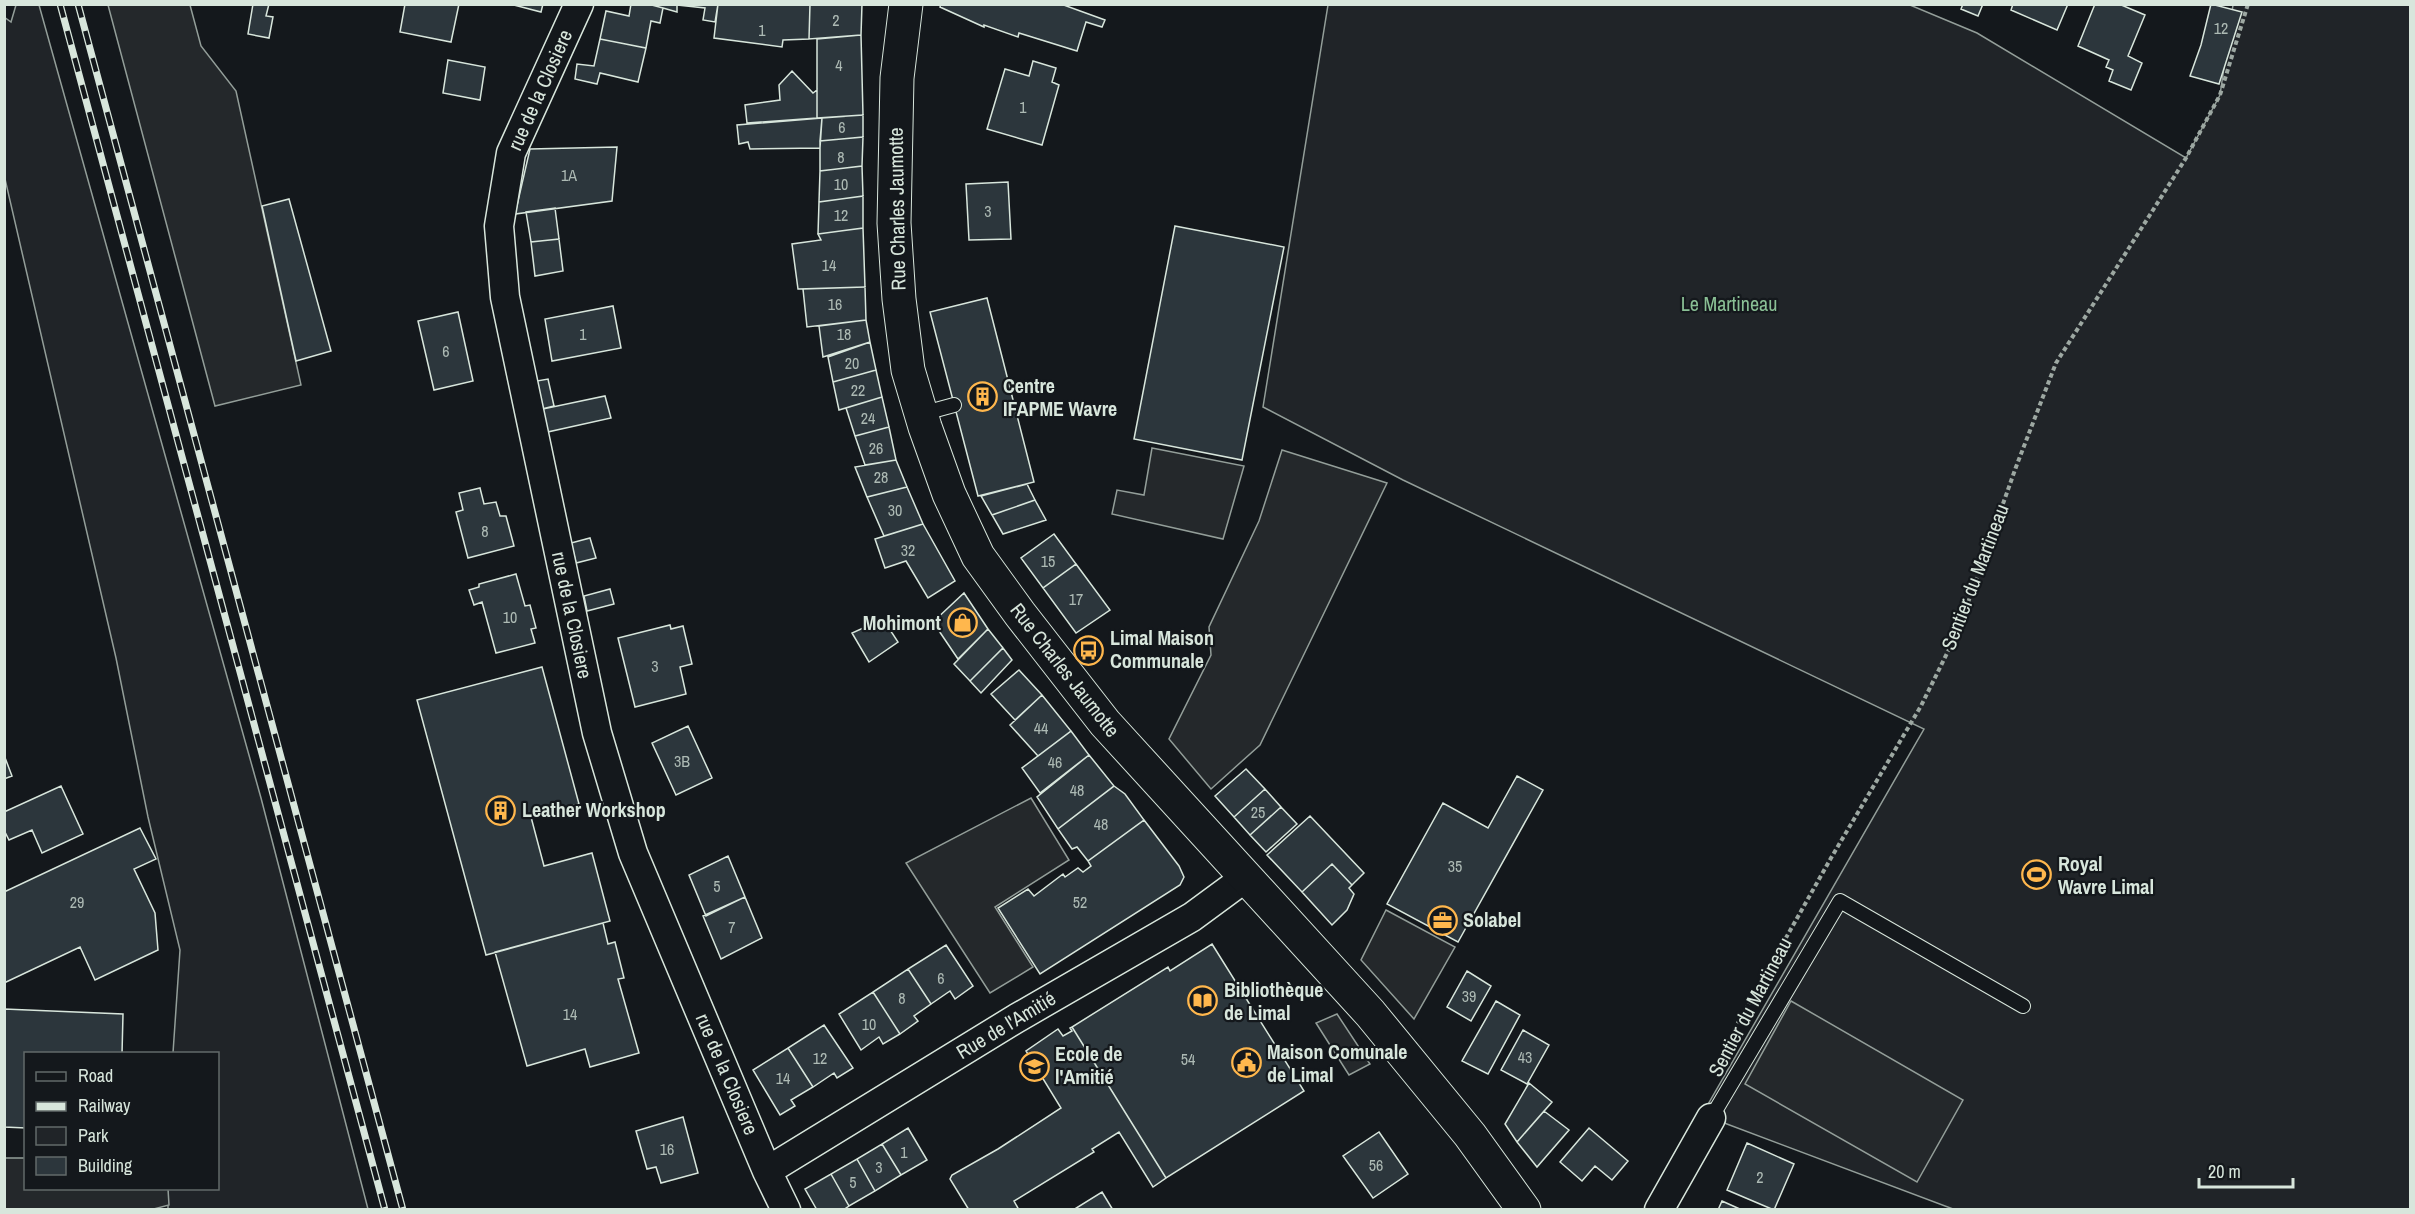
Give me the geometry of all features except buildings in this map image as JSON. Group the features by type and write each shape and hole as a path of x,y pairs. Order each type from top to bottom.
{"main road":[{"name":"Rue Charles Jaumotte","path":"906,4 897,78 894,223 898,298 907,360 921,414 949,494 978,556 1105,723 1402,1051 1470,1135 1524,1209"}],"street":[{"name":"rue de la Closiere","path":"579,4 510,153 499,226 505,297 597,733 633,853 767,1171 786,1209"},
{"name":"Rue de l'Amitié","path":"767,1171 1017,1018 1192,917 1245,878"},
{"path":"1659,1209 1711,1118"}],"lane":[{"path":"921,414 954,405"},
{"path":"1711,1118 1840,901 2023,1006"}],"path":[{"name":"Sentier du Martineau","path":"1731,1036 1831,858 1922,706 1958,631 2016,467 2056,363 2186,158 2220,95 2248,4"}],"green space":[{"path":"16,5 39,5 261,798 368,1209 168,1209 168,1190 219,1190 219,1052 173,1052 180,950 148,817 116,658 5,179 4,17 11,22"},
{"name":"Le Martineau","path":"1328,5 1910,5 1977,33 2186,158 2220,95 2233,5 2410,5 2410,1209 1953,1209 1703,1113 1924,729 1403,480 1263,407"}],"shaded area":[{"path":"108,5 190,5 201,46 236,91 301,385 215,406"},
{"path":"1152,448 1244,466 1223,539 1112,514 1117,490 1144,495"},
{"path":"1282,450 1387,483 1260,745 1211,789 1169,739 1211,655 1209,627 1259,521"},
{"path":"1031,798 1069,860 995,907 1033,967 990,993 906,863"},
{"path":"1386,910 1455,947 1414,1019 1361,960"},
{"path":"1791,1001 1963,1100 1917,1182 1745,1084"},
{"path":"1337,1014 1370,1064 1349,1075 1316,1023"},
{"path":"4,1158 24,1158 24,1190 168,1190 169,1205 150,1210 5,1209"}],"railway":[{"path":"60,4 385,1210"},
{"path":"78,4 403,1210"}],"place":[{"name":"Centre IFAPME Wavre","path":"982,397"},
{"name":"Mohimont","path":"962,623"},
{"name":"Limal Maison Communale","path":"1089,650"},
{"name":"Leather Workshop","path":"501,810"},
{"name":"Royal Wavre Limal","path":"2037,875"},
{"name":"Solabel","path":"1442,920"},
{"name":"Bibliothèque de Limal","path":"1203,1001"},
{"name":"Maison Comunale de Limal","path":"1246,1063"},
{"name":"Ecole de l'Amitié","path":"1034,1066"}]}
